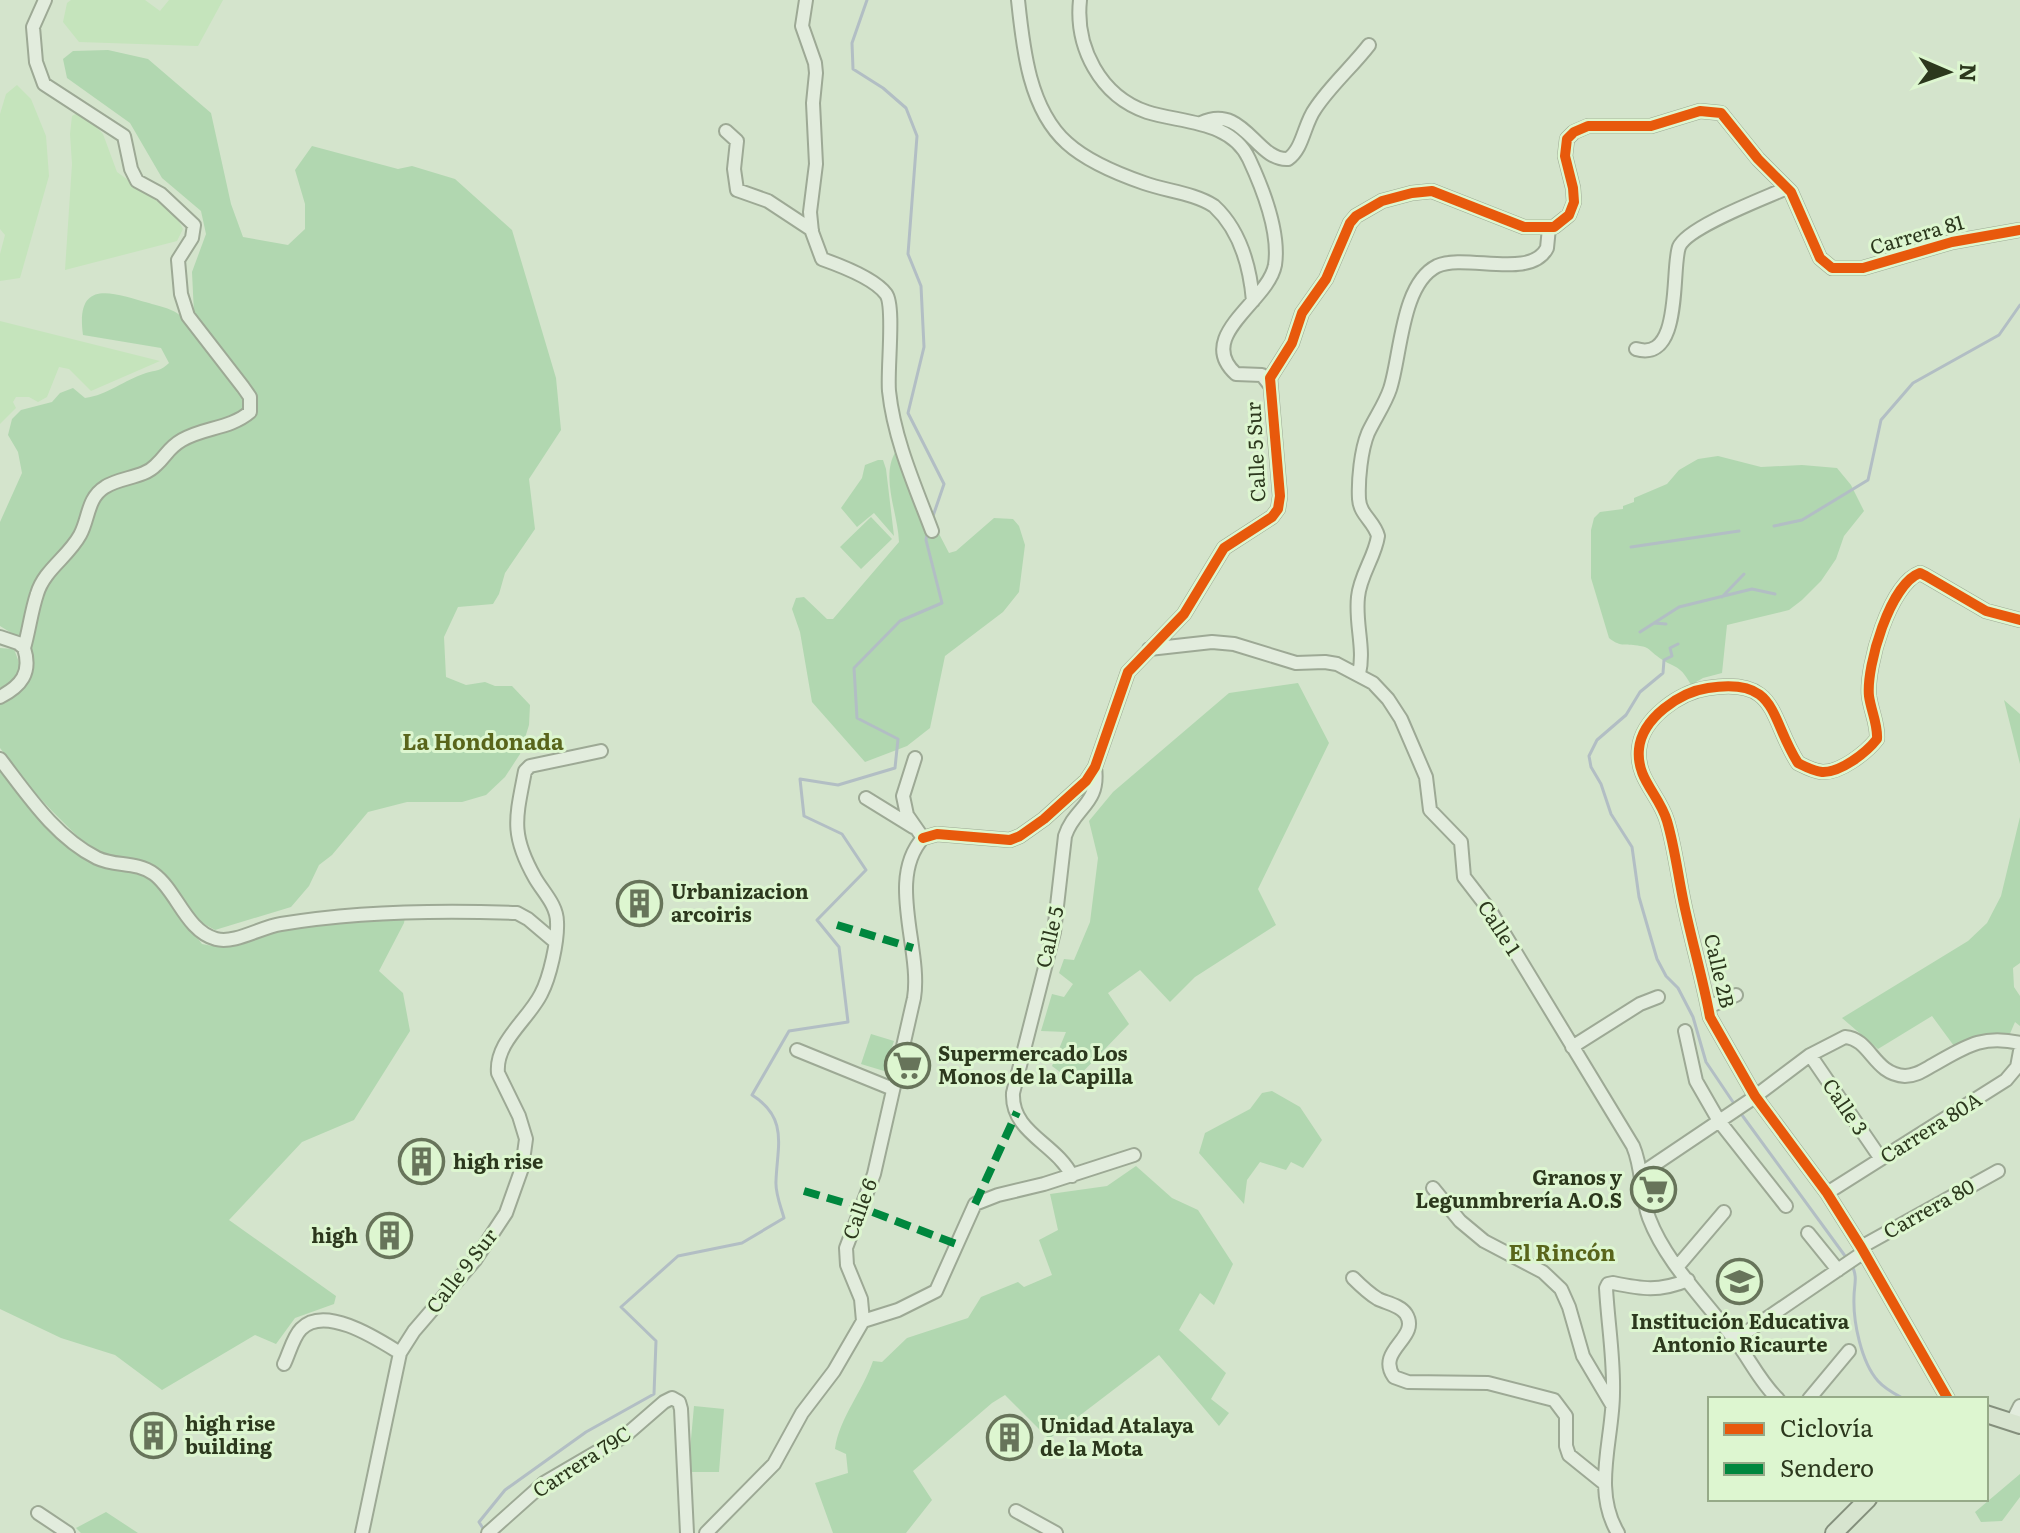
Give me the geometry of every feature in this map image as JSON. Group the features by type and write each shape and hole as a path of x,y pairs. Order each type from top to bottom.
{"main road":[{"path":"1988,1415 2016,1423"},
{"path":"1836,1532 1866,1501"}],"street":[{"path":"0,697 23,681 26,672 24,648 37,594 45,577 75,543 94,498 105,487 155,467 168,448 186,437 235,423 250,412 250,397 188,316 181,294 178,260 192,238 194,225 161,194 137,181 131,169 124,136 44,84 36,62 33,27 45,0"},
{"path":"806,0 802,26 816,73 813,103 816,144 810,212 812,230 822,259 840,265 888,295 891,308 889,392 907,465 932,531"},
{"path":"1018,0 1024,50 1039,101 1059,134 1093,161 1143,183 1214,206 1245,255 1253,301"},
{"path":"1080,0 1079,23 1084,47 1090,62 1113,92 1143,110 1201,123 1233,140 1242,147 1253,167 1275,242 1274,267 1267,285 1228,331 1224,353 1236,374 1262,375 1269,384"},
{"path":"1201,123 1214,118 1230,122 1277,158 1288,159 1295,153 1314,110 1369,45"},
{"name":"Carrera 81","path":"1549,228 1561,223 1573,206 1573,188 1565,156 1567,139 1574,132 1588,126 1651,126 1700,111 1721,113 1758,159 1787,188 1797,201 1820,258 1837,269 1863,268 1952,242 2020,230"},
{"path":"726,131 737,141 734,169 737,190 768,201 812,230"},
{"path":"1636,349 1648,351 1655,348 1667,328 1677,284 1679,247 1688,236 1714,220 1787,188"},
{"name":"Calle 5 Sur","path":"1095,767 1124,678 1191,604 1224,548 1272,517 1278,509 1280,496 1269,384 1292,343 1302,313 1326,279 1350,223 1364,210 1382,201 1432,191 1524,227 1549,228"},
{"path":"1359,674 1363,650 1358,594 1378,536 1360,508 1361,475 1366,438 1390,391 1406,313 1432,270 1449,263 1496,264 1535,260 1547,248 1549,228"},
{"name":"Calle 2B","path":"1947,1397 1853,1259 1827,1193 1755,1096 1717,1033 1708,1007 1670,830 1641,772 1639,745 1652,719 1682,698 1701,689 1736,684 1757,692 1772,708 1798,763 1821,772 1830,772 1855,758 1877,739 1869,695 1876,644 1892,607 1905,584 1915,574 1926,576 1986,611 2020,620"},
{"path":"0,637 24,648"},
{"name":"Calle 1","path":"1149,649 1218,643 1244,647 1296,663 1330,663 1359,674 1382,691 1401,719 1426,777 1430,810 1462,845 1464,877 1491,912 1633,1146 1642,1173 1650,1221 1678,1266"},
{"name":"Calle 9 Sur","path":"362,1533 400,1353 414,1331 475,1260 506,1213 522,1168 526,1139 497,1064 501,1052 541,994 550,972 557,923 555,912 535,879 518,841 515,821 525,771 530,766 601,751"},
{"path":"915,758 903,796 907,815 921,834"},
{"path":"0,759 23,793 63,832 95,857 136,865 152,873 167,885 185,916 216,939 234,938 262,927 285,923 404,911 517,913 554,941"},
{"path":"866,798 921,834 1002,840 1020,836 1074,794 1095,767"},
{"name":"Calle 5","path":"1072,1176 1062,1160 1022,1127 1012,1104 1015,1078 1024,1055 1054,932 1063,873 1063,843 1068,826 1095,792 1095,767"},
{"name":"Calle 6","path":"863,1321 861,1299 847,1265 846,1248 874,1174 916,984 906,895 910,861 921,834"},
{"path":"1708,1007 1736,995"},
{"path":"1572,1047 1640,1004 1658,997"},
{"path":"1685,1031 1696,1081 1719,1121 1786,1206"},
{"path":"1642,1173 1810,1055 1845,1037 1861,1042 1884,1069 1907,1076 1918,1074 1968,1045 1993,1039 2020,1043"},
{"path":"797,1050 893,1089"},
{"name":"Carrera 80A","path":"1827,1193 2006,1080 2017,1067 2020,1051"},
{"name":"Calle 3","path":"1810,1055 1881,1159"},
{"path":"706,1533 774,1464 802,1413 834,1371 863,1321 898,1310 936,1291 975,1204 1134,1155"},
{"name":"Carrera 80","path":"1735,1340 1853,1259 1998,1171"},
{"path":"1433,1188 1460,1221 1484,1241 1543,1272 1561,1289 1583,1356 1613,1408"},
{"path":"1724,1212 1678,1266 1735,1340 1765,1387 1776,1397"},
{"name":"Calle 2B","path":"1808,1233 1853,1259"},
{"path":"1353,1278 1371,1295 1406,1314 1408,1329 1389,1359 1388,1365 1394,1377 1408,1382 1488,1383 1554,1400 1566,1416 1569,1455 1605,1484"},
{"path":"1618,1533 1608,1509 1605,1484 1613,1408 1612,1336 1607,1286 1611,1283 1645,1289 1688,1280"},
{"path":"284,1364 300,1330 318,1321 355,1327 400,1353"},
{"path":"1811,1397 1849,1351"},
{"name":"Carrera 79C","path":"490,1531 544,1483 636,1428 669,1399 679,1402 681,1409 687,1533"},
{"path":"2016,1423 2020,1406"},
{"path":"1016,1511 1056,1533"},
{"path":"38,1513 68,1533"}],"green space":[{"path":"71,0 145,0 160,11 169,0 223,0 198,46 79,42 63,22 67,3"},
{"path":"108,50 148,59 211,113 231,204 243,237 288,245 305,229 305,204 295,170 312,146 398,169 412,166 455,179 512,230 556,378 561,430 529,479 535,529 505,573 493,604 458,607 444,637 446,677 466,685 485,682 495,686 512,686 530,705 529,725 520,754 505,777 486,795 462,802 407,802 368,812 332,855 319,865 309,886 291,907 215,930 195,919 172,885 146,862 114,858 87,846 27,784 0,748 0,702 23,686 32,666 31,645 0,626 0,522 22,473 18,452 8,435 12,419 21,410 52,402 60,393 73,388 85,398 93,396 169,363 161,348 83,335 82,317 85,304 91,297 110,293 122,296 170,310 187,322 194,314 192,272 206,234 201,211 162,178 130,123 67,78 63,59 73,51"},
{"path":"17,85 31,99 46,136 49,176 20,278 0,281 0,254 5,235 0,229 0,114 6,94"},
{"path":"81,111 103,134 117,172 175,214 183,229 177,241 65,270 72,164 70,134 72,116"},
{"path":"0,321 160,361 91,391 69,369 59,367 47,397 38,402 29,397 16,397 13,402 16,408 0,424"},
{"path":"896,451 949,553 956,551 994,518 1013,519 1019,526 1025,545 1019,592 1003,612 945,656 930,728 907,746 865,762 812,702 800,632 792,609 796,598 804,597 827,619 833,619 899,542 890,483 891,461"},
{"path":"1718,456 1761,467 1802,465 1837,468 1851,485 1864,511 1844,536 1836,559 1821,581 1789,610 1727,625 1722,673 1691,685 1679,669 1647,648 1621,644 1609,638 1591,578 1591,530 1594,518 1600,512 1623,509 1623,506 1634,502 1634,498 1667,484 1679,470 1698,459"},
{"path":"883,460 886,469 894,536 874,513 857,527 841,508 862,478 865,465"},
{"path":"871,517 892,539 861,569 840,547"},
{"path":"0,648 14,649 20,665 14,680 0,688"},
{"path":"1298,683 1329,743 1258,889 1276,925 1195,977 1170,1002 1140,970 1108,993 1129,1024 1073,1082 1052,1066 1066,1032 1041,1031 1052,994 1064,997 1073,984 1059,973 1064,959 1074,960 1090,922 1098,858 1089,821 1113,792 1229,693"},
{"path":"2004,700 2020,714 2020,764"},
{"path":"0,764 49,830 99,866 133,871 156,883 202,944 218,947 271,931 400,915 405,917 379,971 403,993 410,1031 354,1120 302,1142 229,1220 336,1296 334,1304 295,1318 276,1344 255,1335 162,1390 115,1355 61,1338 0,1309"},
{"path":"2020,817 2020,963 2013,968 2014,987 2020,996 2020,1026 2015,1022 2009,1036 1954,1046 1932,1016 1878,1049 1842,1018 1968,941 1987,923 2001,896"},
{"path":"871,1034 894,1041 884,1071 861,1064"},
{"path":"1272,1091 1300,1107 1322,1140 1303,1168 1291,1162 1286,1170 1260,1162 1247,1180 1244,1204 1199,1153 1205,1133 1250,1109 1262,1093"},
{"path":"1136,1166 1172,1198 1198,1210 1233,1264 1214,1305 1200,1293 1179,1330 1226,1373 1211,1399 1229,1413 1219,1426 1159,1355 1049,1439 1005,1395 913,1471 932,1500 906,1533 833,1533 815,1483 848,1473 846,1454 835,1449 837,1438 873,1361 882,1362 907,1338 968,1318 981,1297 1018,1282 1024,1287 1052,1275 1039,1240 1058,1230 1050,1194 1107,1186"},
{"path":"694,1406 724,1409 719,1472 688,1472"},
{"path":"2020,1474 2020,1497 2002,1521 1981,1522 1975,1512"},
{"path":"106,1512 138,1533 81,1533 76,1528"}],"waterway":[{"path":"867,0 852,43 853,69 883,88 906,108 917,136 908,254 921,286 924,347 908,413 944,484 932,519"},
{"path":"1774,526 1802,520 1868,480 1881,420 1913,383 1999,335 2020,305"},
{"path":"1631,547 1739,531"},
{"path":"484,1530 479,1522 505,1490 586,1432 654,1394 656,1341 621,1307 678,1256 742,1243 784,1218 776,1186 779,1145 776,1123 772,1113 752,1095 789,1031 848,1022 839,947 817,920 866,870 842,834 804,816 800,779 838,785 895,768 898,739 857,718 854,668 900,621 942,603 927,534"},
{"path":"1722,597 1744,574"},
{"path":"1640,632 1679,607 1752,589 1775,594"},
{"path":"1654,623 1666,624"},
{"path":"1678,644 1670,648 1672,656 1664,660 1663,673 1640,692 1626,715 1597,740 1589,756 1611,814 1632,847 1639,897 1657,959 1666,976 1678,988 1693,1017 1706,1062 1735,1105"},
{"path":"1739,1111 1848,1260"},
{"path":"1852,1266 1855,1318 1867,1363 1878,1381 1901,1397"}],"marked path":[{"path":"837,925 913,948"},
{"path":"975,1204 1017,1112"},
{"path":"804,1191 862,1208 956,1244"}],"cycle path":[{"path":"923,838 937,834 1010,840 1044,819 1086,781 1095,767 1128,672 1184,614 1224,548 1272,517 1278,509 1280,496 1270,378 1292,343 1302,313 1326,279 1350,223 1382,201 1432,191 1524,227 1554,227 1569,215 1574,202 1565,156 1567,139 1574,132 1588,126 1651,126 1700,111 1721,113 1758,159 1791,192 1820,258 1832,268 1863,268 1952,242 2020,230"},
{"path":"1947,1397 1861,1247 1827,1193 1755,1096 1710,1017 1670,831 1663,811 1644,778 1639,749 1647,727 1664,708 1697,690 1731,686 1748,689 1769,704 1798,763 1819,771 1837,769 1860,756 1877,739 1869,696 1871,666 1882,627 1909,580 1920,573 1986,611 2020,620"}],"place":[{"name":"Urbanizacion arcoiris","path":"640,903"},
{"name":"Supermercado Los Monos de la Capilla","path":"907,1066"},
{"name":"high rise","path":"422,1162"},
{"name":"Granos y Legunmbrería A.O.S","path":"1653,1189"},
{"name":"high","path":"389,1236"},
{"name":"Institución Educativa Antonio Ricaurte","path":"1740,1282"},
{"name":"high rise building","path":"154,1436"},
{"name":"Unidad Atalaya de la Mota","path":"1009,1438"}],"district":[{"name":"La Hondonada","path":"483,742"},
{"name":"El Rincón","path":"1562,1253"}]}
